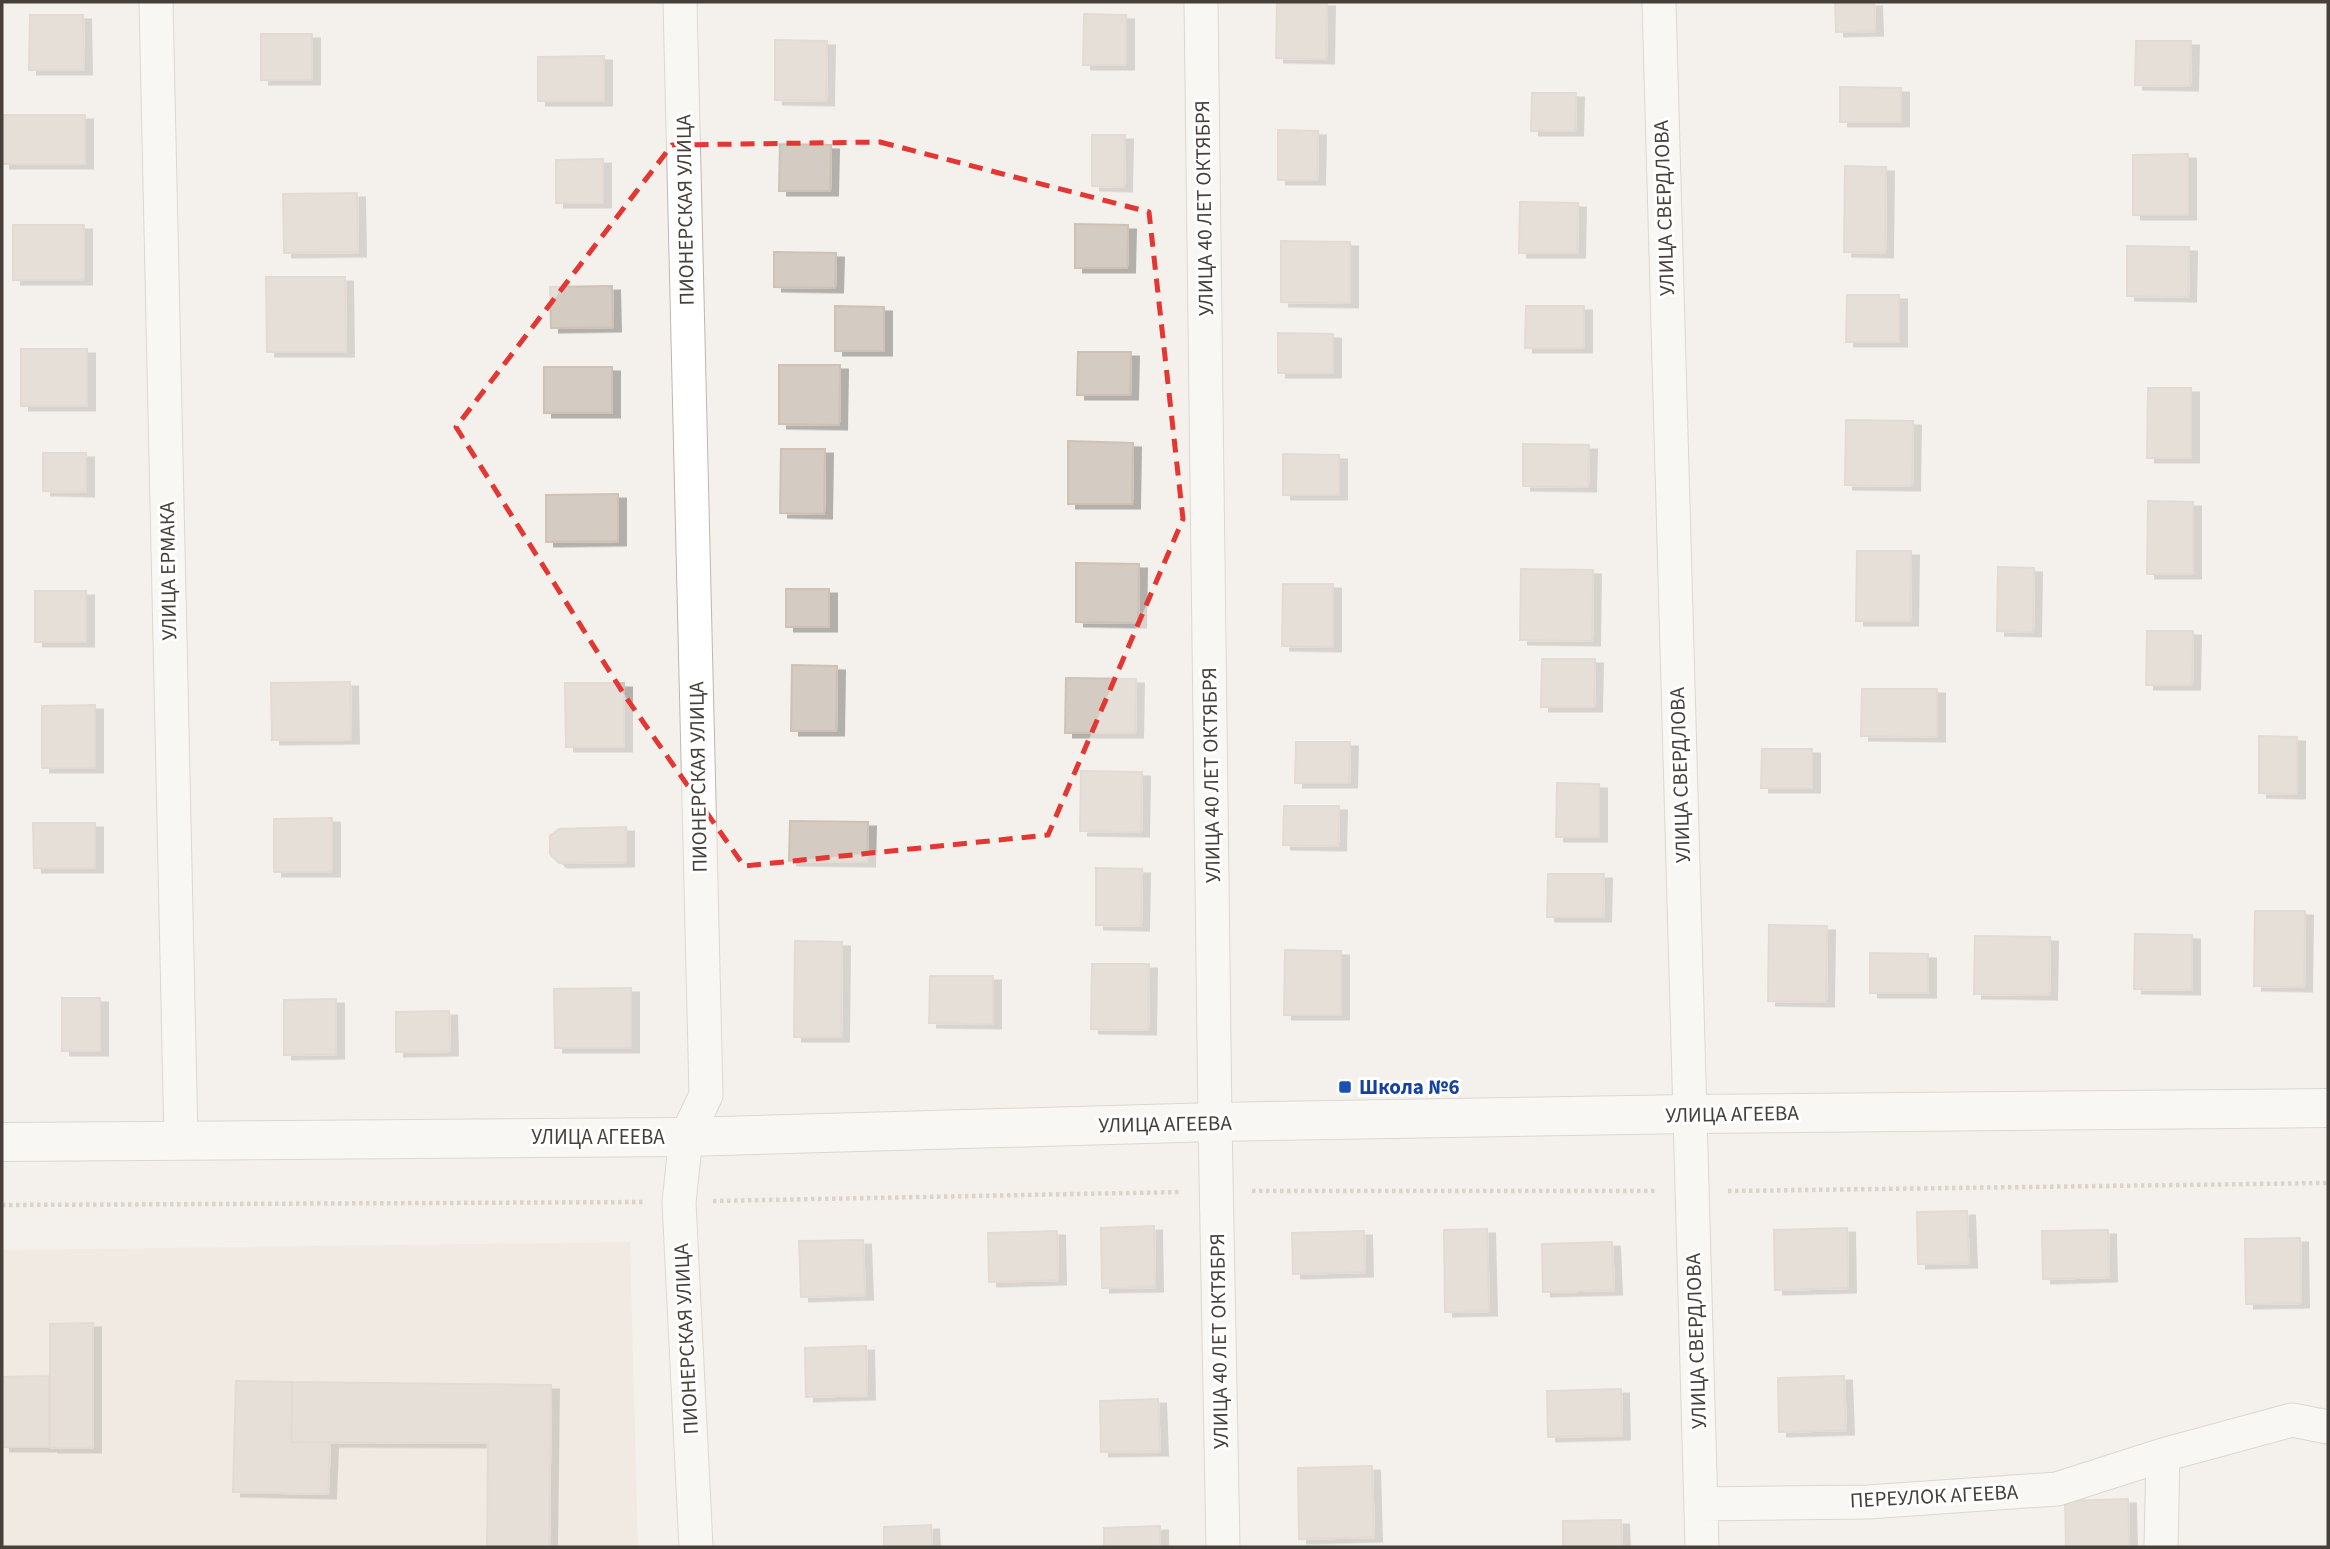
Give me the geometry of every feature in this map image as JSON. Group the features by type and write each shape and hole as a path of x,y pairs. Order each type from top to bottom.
{"street":[{"name":"УЛИЦА ЕРМАКА","path":"156,2 181,1140"},
{"name":"ПИОНЕРСКАЯ УЛИЦА","path":"680,2 706,1095 686,1137 679,1202 696,1547"},
{"name":"УЛИЦА 40 ЛЕТ ОКТЯБРЯ","path":"1201,2 1223,1547"},
{"name":"УЛИЦА СВЕРДЛОВА","path":"1659,2 1702,1547"},
{"name":"УЛИЦА АГЕЕВА","path":"2,1142 686,1137 1215,1122 2328,1108"},
{"name":"ПЕРЕУЛОК АГЕЕВА","path":"1700,1504 1868,1502 2057,1489 2163,1455 2292,1420 2328,1427"},
{"path":"2161,1547 2163,1455"}],"path":[{"path":"2,1205 679,1202 1217,1191 1692,1191 2328,1183"}],"highlighted area":[{"path":"880,142 1149,212 1183,519 1048,835 744,866 625,696 456,427 672,145"}],"shaded area":[{"path":"630,1242 638,1547 2,1547 2,1250"}],"building":[{"path":"1277,2 1327,2 1326,59 1276,58"},
{"path":"1835,2 1874,2 1875,31 1836,32"},
{"path":"1084,14 1126,15 1126,65 1083,65"},
{"path":"30,15 83,15 84,70 29,70"},
{"path":"261,34 312,34 312,80 261,80"},
{"path":"775,40 827,41 826,101 775,100"},
{"path":"2136,41 2191,41 2190,86 2135,85"},
{"path":"604,56 604,101 538,101 538,57"},
{"path":"1840,87 1901,88 1901,122 1840,122"},
{"path":"1532,93 1576,93 1575,131 1531,131"},
{"path":"2,115 85,115 85,164 2,164"},
{"path":"1278,130 1318,131 1317,180 1278,180"},
{"path":"1092,135 1125,135 1124,187 1092,186"},
{"path":"780,144 831,145 830,191 779,191"},
{"path":"2188,154 2188,215 2133,215 2133,155"},
{"path":"603,159 603,203 556,203 556,160"},
{"path":"1845,166 1886,167 1885,253 1844,252"},
{"path":"357,193 358,252 284,253 283,194"},
{"path":"1520,202 1578,203 1577,253 1519,253"},
{"path":"1075,224 1128,225 1127,268 1075,268"},
{"path":"13,225 84,225 84,280 13,280"},
{"path":"1281,241 1350,242 1350,303 1281,302"},
{"path":"2127,246 2189,247 2188,297 2127,296"},
{"path":"774,252 836,253 835,288 774,287"},
{"path":"266,277 345,277 346,352 267,352"},
{"path":"612,286 613,327 551,328 550,287"},
{"path":"1847,295 1899,295 1899,342 1846,342"},
{"path":"835,306 884,307 884,351 835,351"},
{"path":"1526,306 1584,306 1584,348 1525,348"},
{"path":"1278,333 1333,334 1333,373 1278,373"},
{"path":"21,349 87,349 87,406 21,406"},
{"path":"1078,352 1131,352 1130,395 1077,395"},
{"path":"779,365 840,365 839,425 779,424"},
{"path":"544,367 612,367 612,413 544,413"},
{"path":"2148,388 2191,388 2191,458 2147,458"},
{"path":"1846,420 1913,421 1912,486 1845,485"},
{"path":"1068,441 1133,443 1132,504 1068,504"},
{"path":"1523,444 1589,445 1588,487 1523,486"},
{"path":"781,449 825,449 824,514 780,513"},
{"path":"43,453 86,453 86,492 43,491"},
{"path":"1283,454 1339,455 1339,495 1283,495"},
{"path":"618,494 618,541 546,542 546,495"},
{"path":"2148,501 2193,502 2193,574 2147,574"},
{"path":"1857,551 1911,551 1910,621 1856,621"},
{"path":"1076,563 1139,564 1138,623 1076,622"},
{"path":"1998,567 2034,568 2033,632 1997,631"},
{"path":"1521,569 1593,570 1592,641 1520,640"},
{"path":"1283,584 1333,584 1333,647 1282,646"},
{"path":"786,589 829,589 829,627 786,627"},
{"path":"35,591 86,591 86,642 35,642"},
{"path":"2147,631 2193,631 2192,685 2146,685"},
{"path":"1542,659 1595,659 1594,707 1541,707"},
{"path":"792,665 837,666 836,731 791,731"},
{"path":"1066,678 1136,679 1135,733 1065,733"},
{"path":"350,682 351,739 272,740 271,683"},
{"path":"565,683 624,683 624,747 566,747"},
{"path":"1862,689 1937,689 1937,737 1861,736"},
{"path":"95,705 95,768 42,768 42,706"},
{"path":"2259,736 2297,737 2297,794 2259,793"},
{"path":"1296,742 1350,742 1349,783 1295,783"},
{"path":"1762,749 1812,749 1812,788 1761,788"},
{"path":"1081,771 1142,772 1141,832 1080,831"},
{"path":"1557,783 1599,784 1599,837 1556,837"},
{"path":"1284,806 1339,806 1338,846 1283,845"},
{"path":"332,818 332,872 274,872 274,819"},
{"path":"790,821 868,822 867,862 789,861"},
{"path":"33,823 95,823 95,868 34,868"},
{"path":"626,827 626,862 559,863 550,854 550,836 559,829"},
{"path":"1096,868 1142,869 1141,926 1096,925"},
{"path":"1548,874 1604,874 1603,917 1547,917"},
{"path":"2255,911 2305,911 2304,987 2254,986"},
{"path":"1769,925 1827,926 1826,1002 1768,1001"},
{"path":"2135,934 2192,935 2192,990 2134,989"},
{"path":"1975,936 2050,937 2049,995 1974,994"},
{"path":"795,941 842,942 841,1037 794,1037"},
{"path":"1285,950 1341,951 1341,1015 1284,1015"},
{"path":"1870,953 1928,954 1928,993 1870,993"},
{"path":"1092,964 1149,964 1148,1030 1091,1029"},
{"path":"930,976 993,976 993,1024 929,1023"},
{"path":"631,988 631,1048 555,1048 554,989"},
{"path":"62,998 100,998 100,1051 62,1051"},
{"path":"336,999 336,1054 284,1055 284,1000"},
{"path":"449,1011 450,1051 396,1052 396,1012"},
{"path":"1967,1211 1969,1263 1918,1264 1917,1212"},
{"path":"1154,1226 1155,1287 1102,1288 1101,1228"},
{"path":"1847,1228 1848,1288 1775,1290 1774,1230"},
{"path":"1487,1229 1489,1311 1445,1312 1444,1230"},
{"path":"2108,1230 2109,1277 2043,1279 2042,1231"},
{"path":"1057,1231 1058,1280 989,1282 988,1233"},
{"path":"1364,1231 1365,1272 1293,1274 1292,1233"},
{"path":"2300,1238 2301,1303 2246,1304 2245,1239"},
{"path":"863,1240 865,1295 801,1297 799,1241"},
{"path":"1612,1242 1614,1290 1543,1292 1542,1244"},
{"path":"93,1323 93,1448 50,1448 50,1324"},
{"path":"866,1346 867,1395 806,1397 805,1348"},
{"path":"49,1376 49,1447 2,1447 2,1377"},
{"path":"1844,1376 1846,1430 1779,1432 1778,1378"},
{"path":"236,1381 292,1382 291,1442 330,1443 328,1494 233,1492"},
{"path":"292,1382 551,1385 549,1547 487,1547 488,1443 292,1442"},
{"path":"1621,1389 1622,1435 1548,1437 1547,1391"},
{"path":"1158,1399 1160,1451 1101,1452 1100,1401"},
{"path":"1372,1466 1374,1537 1299,1539 1298,1468"},
{"path":"2128,1499 2129,1547 2066,1547 2065,1501"},
{"path":"1621,1520 1622,1547 1563,1547 1563,1521"},
{"path":"931,1525 932,1547 884,1547 884,1527"},
{"path":"1160,1526 1160,1547 1104,1547 1104,1528"}],"place":[{"name":"Школа №6","path":"1345,1087"}]}
